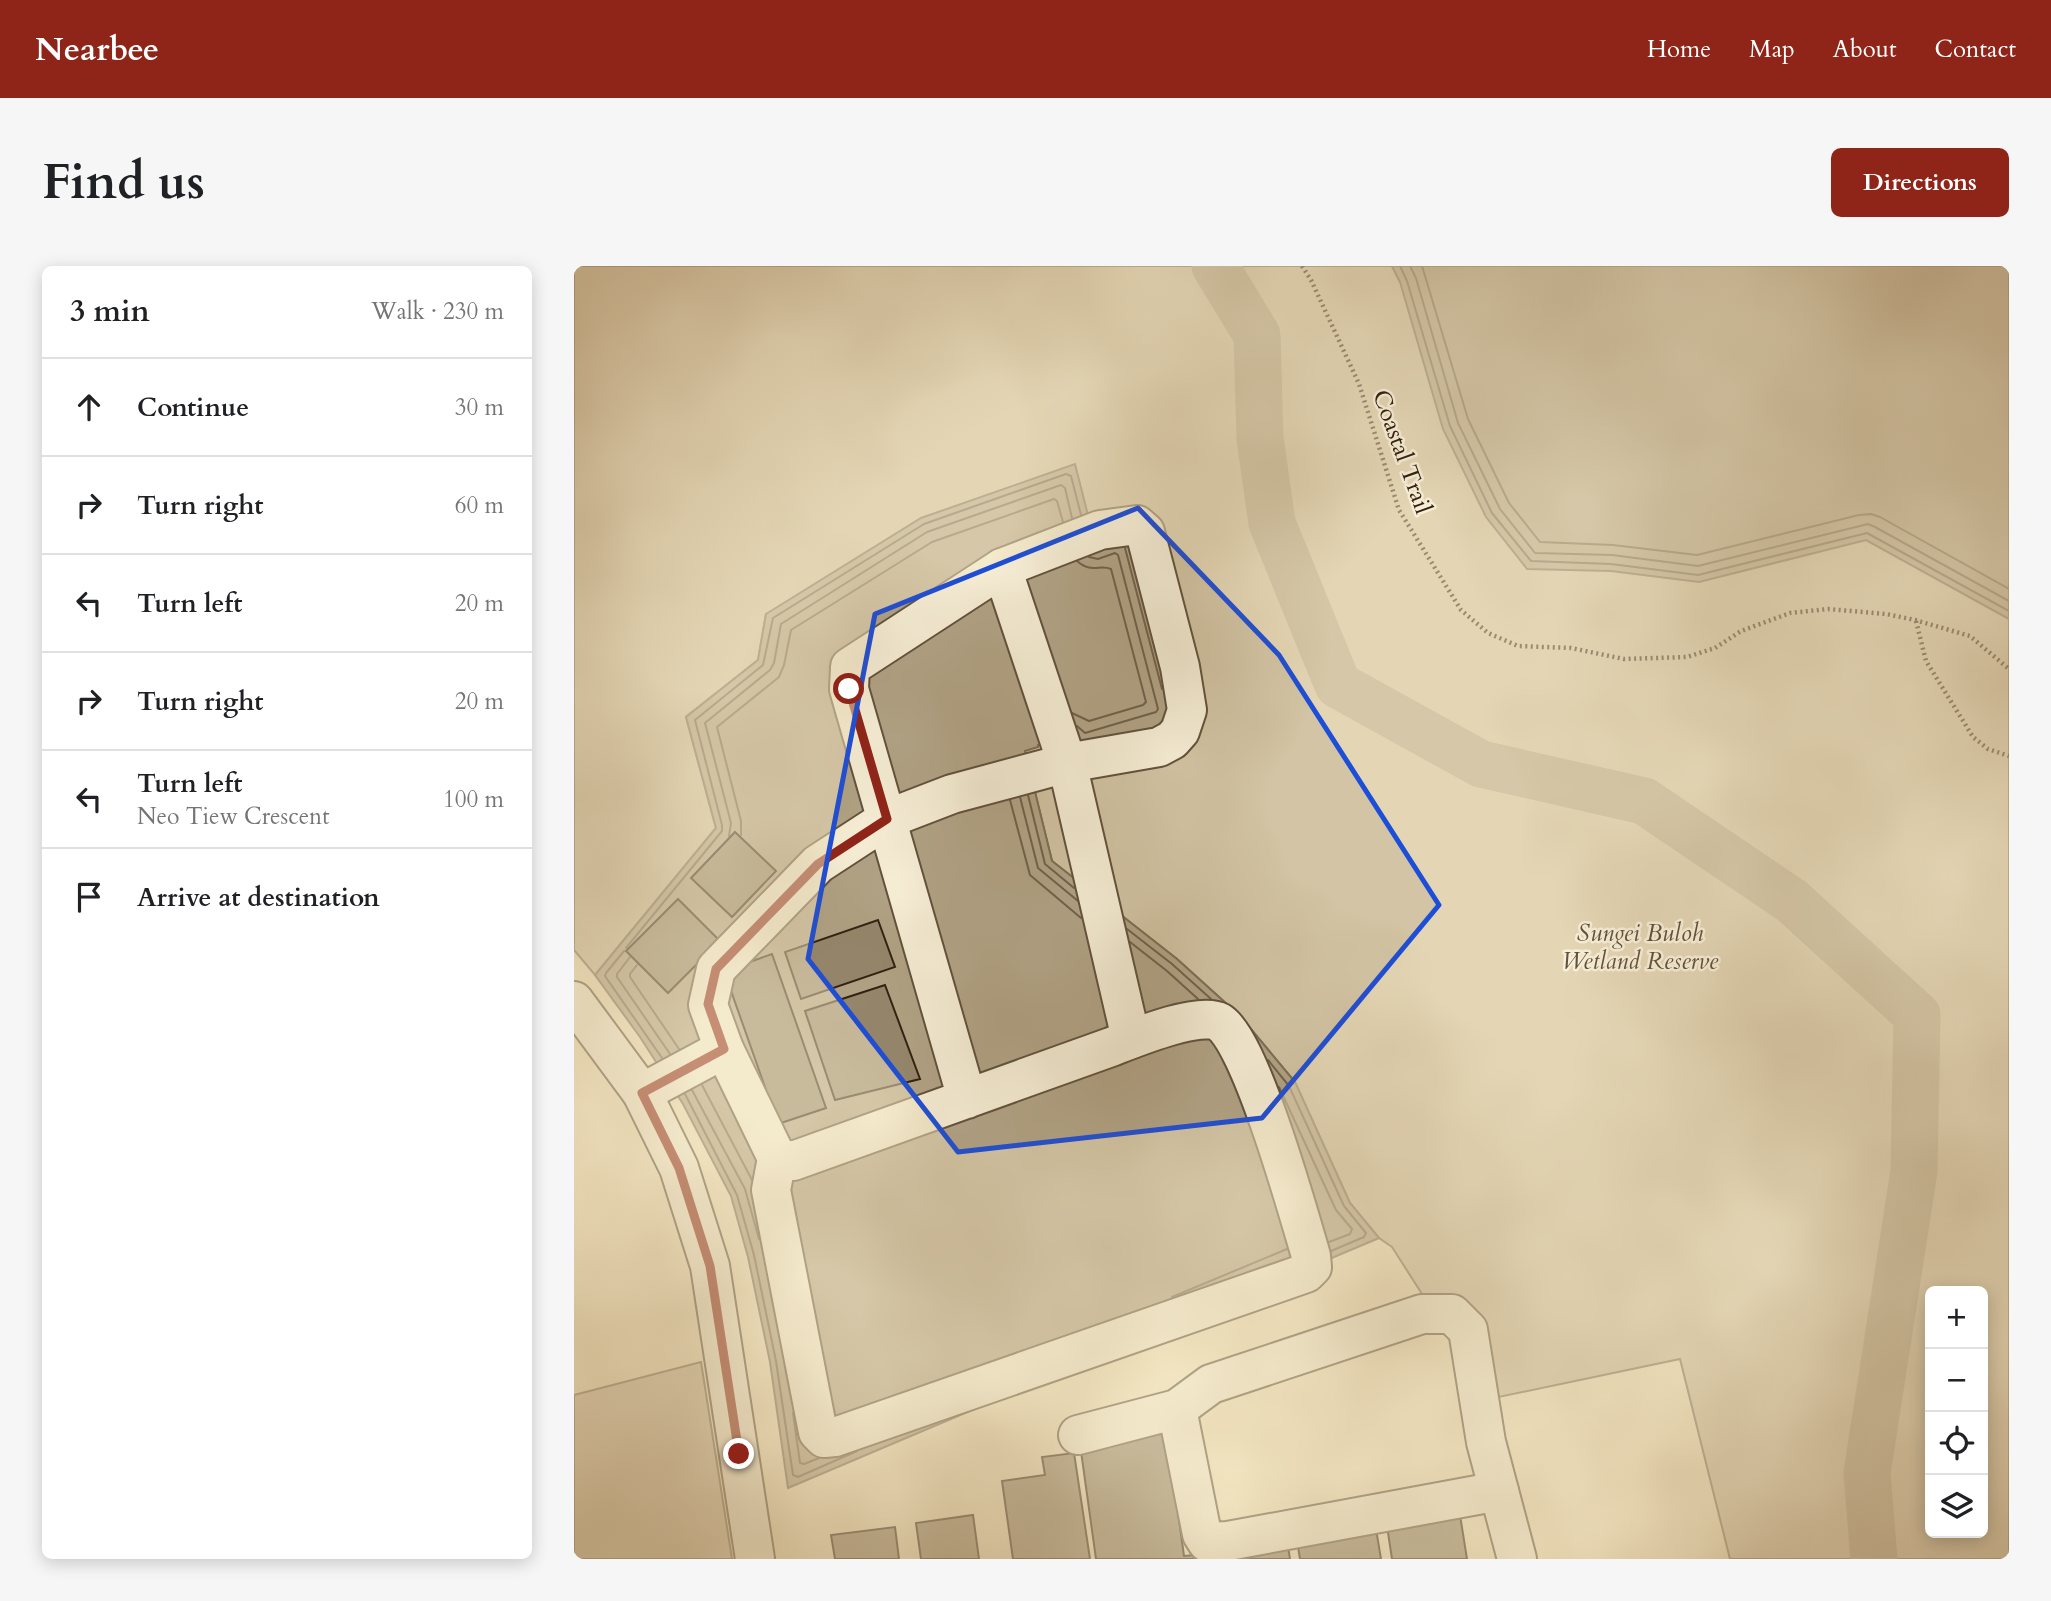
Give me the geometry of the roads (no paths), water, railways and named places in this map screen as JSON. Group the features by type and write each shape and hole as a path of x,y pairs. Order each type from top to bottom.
{"street":[{"path":"777,1158 793,1161 967,1099 1131,1039 1206,1018 1219,1022 1229,1032 1259,1092 1311,1256 1312,1267 1306,1273 835,1437 824,1438 818,1432 771,1190 777,1158 724,1049 708,1004 716,969 818,864 887,819 952,794 1068,763 1159,747 1172,740 1180,731 1187,710 1180,667 1145,533 1137,525 1100,530 1002,568 850,667 849,689 887,819 967,1099"},
{"path":"1002,568 1068,763 1131,1039"},
{"path":"574,1001 642,1093 679,1168 710,1266 755,1559"},
{"path":"642,1093 724,1049"},
{"path":"1078,1435 1177,1409 1211,1384 1422,1314 1452,1314 1468,1330 1486,1442 1517,1559"},
{"path":"1177,1409 1202,1534 1208,1542 1228,1541 1499,1491"}],"water":[{"path":"1392,266 2009,266 2009,619 1866,540 1699,582 1611,571 1527,569 1486,517 1443,429 1400,282"},
{"path":"1075,464 1095,543 1127,535 1176,715 1171,724 1078,752 1067,738 1025,751 1052,861 1177,959 1240,1016 1295,1082 1350,1203 1379,1238 788,1488 770,1362 748,1257 731,1196 683,1104 640,1037 595,975 716,828 686,717 758,660 766,614 921,518"}],"waterway":[{"path":"1215,266 1257,335 1260,438 1272,523 1338,685 1481,764 1644,801 1792,901 1917,1015 1914,1171 1867,1473 1874,1559"}],"park label":[{"name":"Sungei Buloh Wetland Reserve","path":"1640,947"}]}
